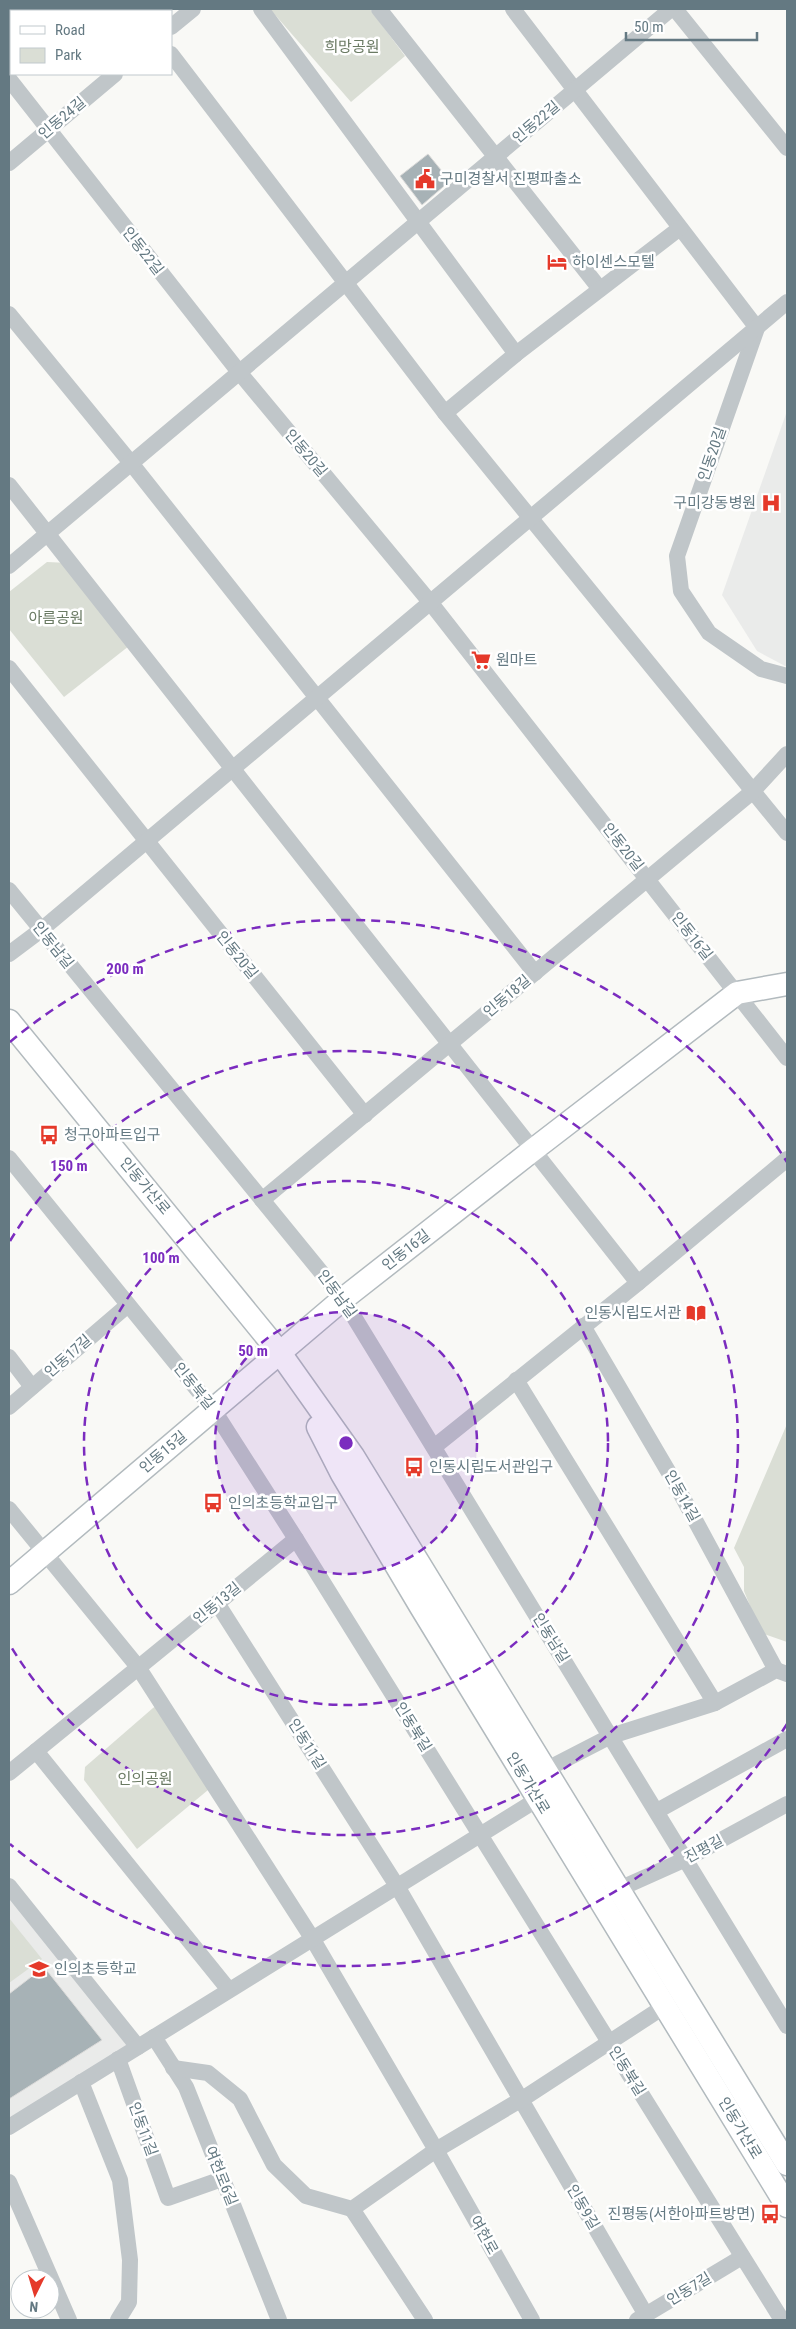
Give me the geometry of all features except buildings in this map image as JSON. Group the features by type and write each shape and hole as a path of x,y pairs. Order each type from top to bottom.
{"main road":[{"name":"인동16길","path":"280,1353 343,1299 737,993 787,984"},
{"name":"인동가산로","path":"9,1020 280,1353 353,1456 547,1769 787,2164"},
{"name":"인동가산로","path":"280,1353 342,1474 787,2206"},
{"name":"인동15길","path":"9,1582 280,1353"}],"street":[{"path":"172,26 193,9"},
{"path":"262,9 516,354"},
{"path":"379,9 600,289"},
{"path":"513,9 576,89 756,328"},
{"name":"인동22길","path":"9,566 671,9"},
{"path":"675,9 787,148"},
{"path":"172,55 445,413 529,519 787,833"},
{"name":"인동24길","path":"9,163 114,75"},
{"name":"인동22길","path":"9,78 238,372"},
{"path":"445,413 516,354 680,228"},
{"path":"9,954 41,930 787,302"},
{"path":"9,314 131,463 316,699 535,973"},
{"name":"인동20길","path":"756,328 677,556 681,591 709,633 761,669 787,676"},
{"name":"인동20길","path":"238,372 430,602 648,879"},
{"path":"9,485 638,1283"},
{"name":"인동20길","path":"9,668 365,1115"},
{"name":"인동18길","path":"262,1200 752,792 787,754"},
{"name":"인동16길","path":"648,879 787,1058"},
{"name":"인동남길","path":"9,890 343,1299 787,2026"},
{"name":"인동북길","path":"9,1158 213,1409 296,1539 782,2320"},
{"path":"434,1447 638,1283 787,1159"},
{"name":"인동17길","path":"9,1408 128,1305"},
{"name":"인동14길","path":"583,1326 782,1672"},
{"path":"9,1357 32,1387"},
{"path":"516,1380 715,1703"},
{"path":"9,1509 138,1667 312,1938 436,2150"},
{"name":"인동13길","path":"9,1773 296,1539"},
{"name":"인동11길","path":"217,1603 397,1886"},
{"path":"547,1769 611,1736 715,1703 782,1672"},
{"path":"657,1811 787,1739"},
{"path":"36,1751 229,1990"},
{"path":"9,2127 538,1799"},
{"name":"진평길","path":"619,1889 686,1859 787,1804"},
{"path":"9,1886 138,2047"},
{"name":"인동9길","path":"397,1886 521,2099 641,2318"},
{"path":"352,2209 436,2150 521,2099 665,2006"},
{"name":"여헌로6길","path":"154,2037 186,2087 279,2320"},
{"name":"인동11길","path":"118,2059 168,2198 222,2180"},
{"path":"174,2068 208,2073 240,2099 274,2165 306,2196 352,2209 425,2320"},
{"path":"81,2082 120,2180 130,2260 129,2302 118,2320"},
{"name":"여헌로","path":"436,2150 532,2320"},
{"path":"9,2182 69,2320"},
{"name":"인동7길","path":"641,2318 742,2257"}],"shaded area":[{"name":"구미강동병원","path":"787,411 787,667 757,651 722,595"},
{"name":"인의초등학교","path":"9,1891 128,2047 9,2118"}],"green space":[{"name":"희망공원","path":"270,9 370,9 405,56 351,102"},
{"name":"아름공원","path":"47,562 69,563 129,646 64,697 9,629 9,592"},
{"path":"787,1424 787,1642 761,1633 744,1591 744,1567 734,1548"},
{"name":"인의공원","path":"163,1702 214,1785 137,1849 84,1780 85,1767 153,1708"},
{"path":"9,1918 42,1959 9,1983"}],"place":[{"name":"구미경찰서 진평파출소","path":"425,179"},
{"name":"하이센스모텔","path":"557,262"},
{"name":"구미강동병원","path":"771,503"},
{"name":"원마트","path":"481,660"},
{"name":"청구아파트입구","path":"49,1135"},
{"name":"인동시립도서관","path":"696,1313"},
{"name":"인동시립도서관입구","path":"414,1467"},
{"name":"인의초등학교입구","path":"213,1503"},
{"name":"인의초등학교","path":"39,1969"},
{"name":"진평동(서한아파트방면)","path":"770,2214"}]}
